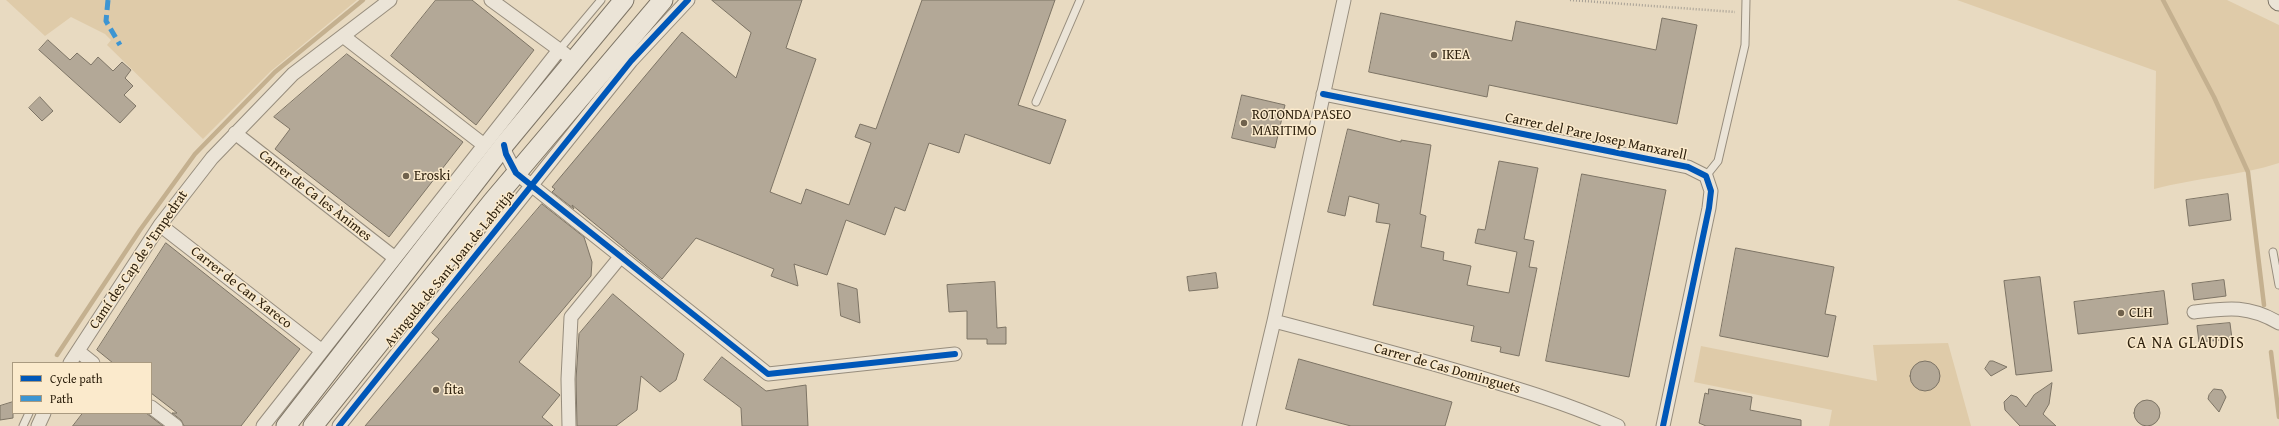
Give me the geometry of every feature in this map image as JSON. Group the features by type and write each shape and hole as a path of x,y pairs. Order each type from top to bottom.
{"main road":[{"path":"286,426 504,145 566,55 624,0"},
{"name":"Avinguda de Sant Joan de Labritja","path":"313,426 516,173 662,0"}],"street":[{"name":"Camí des Cap de s'Empedrat","path":"71,362 160,225 212,158 293,74 390,0"},
{"path":"263,426 484,145 566,55 491,0"},
{"name":"Avinguda de Sant Joan de Labritja","path":"339,426 632,61 688,0"},
{"path":"1249,426 1274,321 1344,0"},
{"path":"343,36 484,145"},
{"name":"Carrer del Pare Josep Manxarell","path":"1323,94 1688,167 1706,176"},
{"name":"Carrer de Ca les Ànimes","path":"235,133 395,258"},
{"path":"504,145 506,154 516,173 768,374 955,354"},
{"path":"1663,426 1712,191 1706,176"},
{"name":"Carrer de Can Xareco","path":"160,225 322,351"},
{"path":"569,426 568,379 571,317 621,256"},
{"path":"2194,312 2232,307 2243,308 2254,310 2279,323"},
{"name":"Carrer de Cas Dominguets","path":"1274,321 1403,355 1526,391 1581,410 1618,426"},
{"path":"78,351 92,362"},
{"path":"152,408 176,426"},
{"path":"38,426 44,414"}],"lane":[{"path":"566,55 601,0"},
{"path":"1036,102 1080,0"},
{"path":"1706,176 1718,161 1745,46 1747,13 1746,0"},
{"path":"2273,252 2279,286"},
{"path":"23,426 29,414"}],"path":[{"path":"1570,0 1747,13"}],"shaded area":[{"path":"6,0 357,0 271,71 203,139 107,45 111,40 105,34 71,17 45,36"},
{"path":"1957,0 2227,0 2279,25 2279,163 2248,171 2154,189 2156,71"},
{"path":"1948,343 1971,426 1829,426 1832,410 1694,382 1701,346 1877,381 1873,345"}],"building":[{"path":"436,0 472,0 534,50 476,125 391,56"},
{"path":"712,0 802,0 786,48 816,59 770,192 801,204 806,189 849,205 871,143 855,137 860,124 876,129 922,0 1055,0 1018,105 1066,120 1050,164 965,134 959,153 929,143 905,211 895,207 885,235 846,220 827,275 794,264 798,286 771,276 774,269 696,238 662,279 572,205 574,209 552,192 555,189 552,187 682,32 736,78 751,33"},
{"path":"1381,13 1512,41 1516,21 1656,50 1662,18 1697,25 1677,124 1489,85 1487,97 1369,72"},
{"path":"48,40 70,60 77,53 91,65 98,57 113,71 122,62 131,70 125,78 133,86 124,95 136,106 120,123 39,50"},
{"path":"347,54 463,142 389,237 275,149 290,129 274,117"},
{"path":"1242,95 1285,105 1275,148 1232,138"},
{"path":"40,97 53,111 42,121 29,108"},
{"path":"1348,129 1401,142 1401,140 1431,145 1420,214 1426,216 1421,247 1444,252 1443,260 1471,266 1467,285 1509,293 1517,252 1475,243 1478,229 1485,230 1499,161 1538,168 1524,239 1534,241 1529,267 1537,268 1519,356 1500,352 1501,347 1471,341 1474,326 1373,305 1390,224 1376,222 1379,204 1349,196 1345,216 1328,212"},
{"path":"1582,174 1666,190 1629,377 1546,361"},
{"path":"2228,194 2231,220 2189,226 2186,200"},
{"path":"542,204 584,237 592,262 591,276 519,362 560,395 542,417 553,426 365,426 439,339 432,333"},
{"path":"166,243 300,349 241,426 184,426 181,420 172,413 177,413 152,394 152,362 112,362 97,350"},
{"path":"1736,248 1834,267 1825,314 1836,316 1828,357 1720,336"},
{"path":"1216,273 1218,288 1189,291 1187,277"},
{"path":"2040,277 2052,371 2016,375 2004,281"},
{"path":"2224,280 2226,296 2194,300 2192,284"},
{"path":"995,282 997,328 1006,327 1006,344 987,344 987,339 967,339 967,311 949,312 947,285"},
{"path":"838,283 857,289 860,323 841,316"},
{"name":"CLH","path":"2164,291 2168,324 2078,334 2074,302"},
{"path":"613,294 684,354 676,380 660,392 641,376 637,410 616,426 577,426 576,379 579,334"},
{"path":"2230,323 2232,339 2199,342 2197,326"},
{"path":"722,357 766,391 806,385 808,426 742,426 741,408 704,380"},
{"path":"1299,359 1452,402 1445,426 1351,426 1286,409"},
{"path":"1925,361 1936,365 1940,376 1936,387 1925,391 1914,387 1910,376 1914,365"},
{"path":"1990,361 2007,367 1991,376 1985,369"},
{"path":"2052,383 2049,404 2043,414 2056,426 2020,426 2005,410 2004,402 2011,395 2017,397 2026,407 2034,395"},
{"path":"1709,389 1752,397 1750,410 1801,420 1801,426 1706,426 1699,423 1705,393 1708,394"},
{"path":"2214,389 2222,390 2226,397 2219,412 2208,399 2209,395"},
{"path":"2147,400 2156,404 2160,413 2156,422 2147,426 2138,422 2134,413 2138,404"},
{"path":"12,402 13,418 0,420 0,406"},
{"path":"82,414 147,414 163,426 73,426"}],"waterway":[{"path":"57,355 140,230 195,154 275,72 363,0"},
{"path":"2163,0 2214,97 2248,172 2264,305"},
{"path":"2271,352 2279,417"}],"marked path":[{"path":"108,0 106,21 120,45"}],"cycle path":[{"path":"339,426 631,61 688,0"},
{"path":"1323,94 1688,167 1706,176 1711,191 1709,208 1663,426"},
{"path":"504,145 506,154 516,173 768,374 955,354"}],"place":[{"name":"IKEA","path":"1434,55"},
{"name":"ROTONDA PASEO MARITIMO","path":"1244,123"},
{"name":"Eroski","path":"406,176"},
{"name":"CLH","path":"2121,313"},
{"name":"fita","path":"436,390"}],"district":[{"name":"CA NA GLAUDIS","path":"2186,344"}]}
